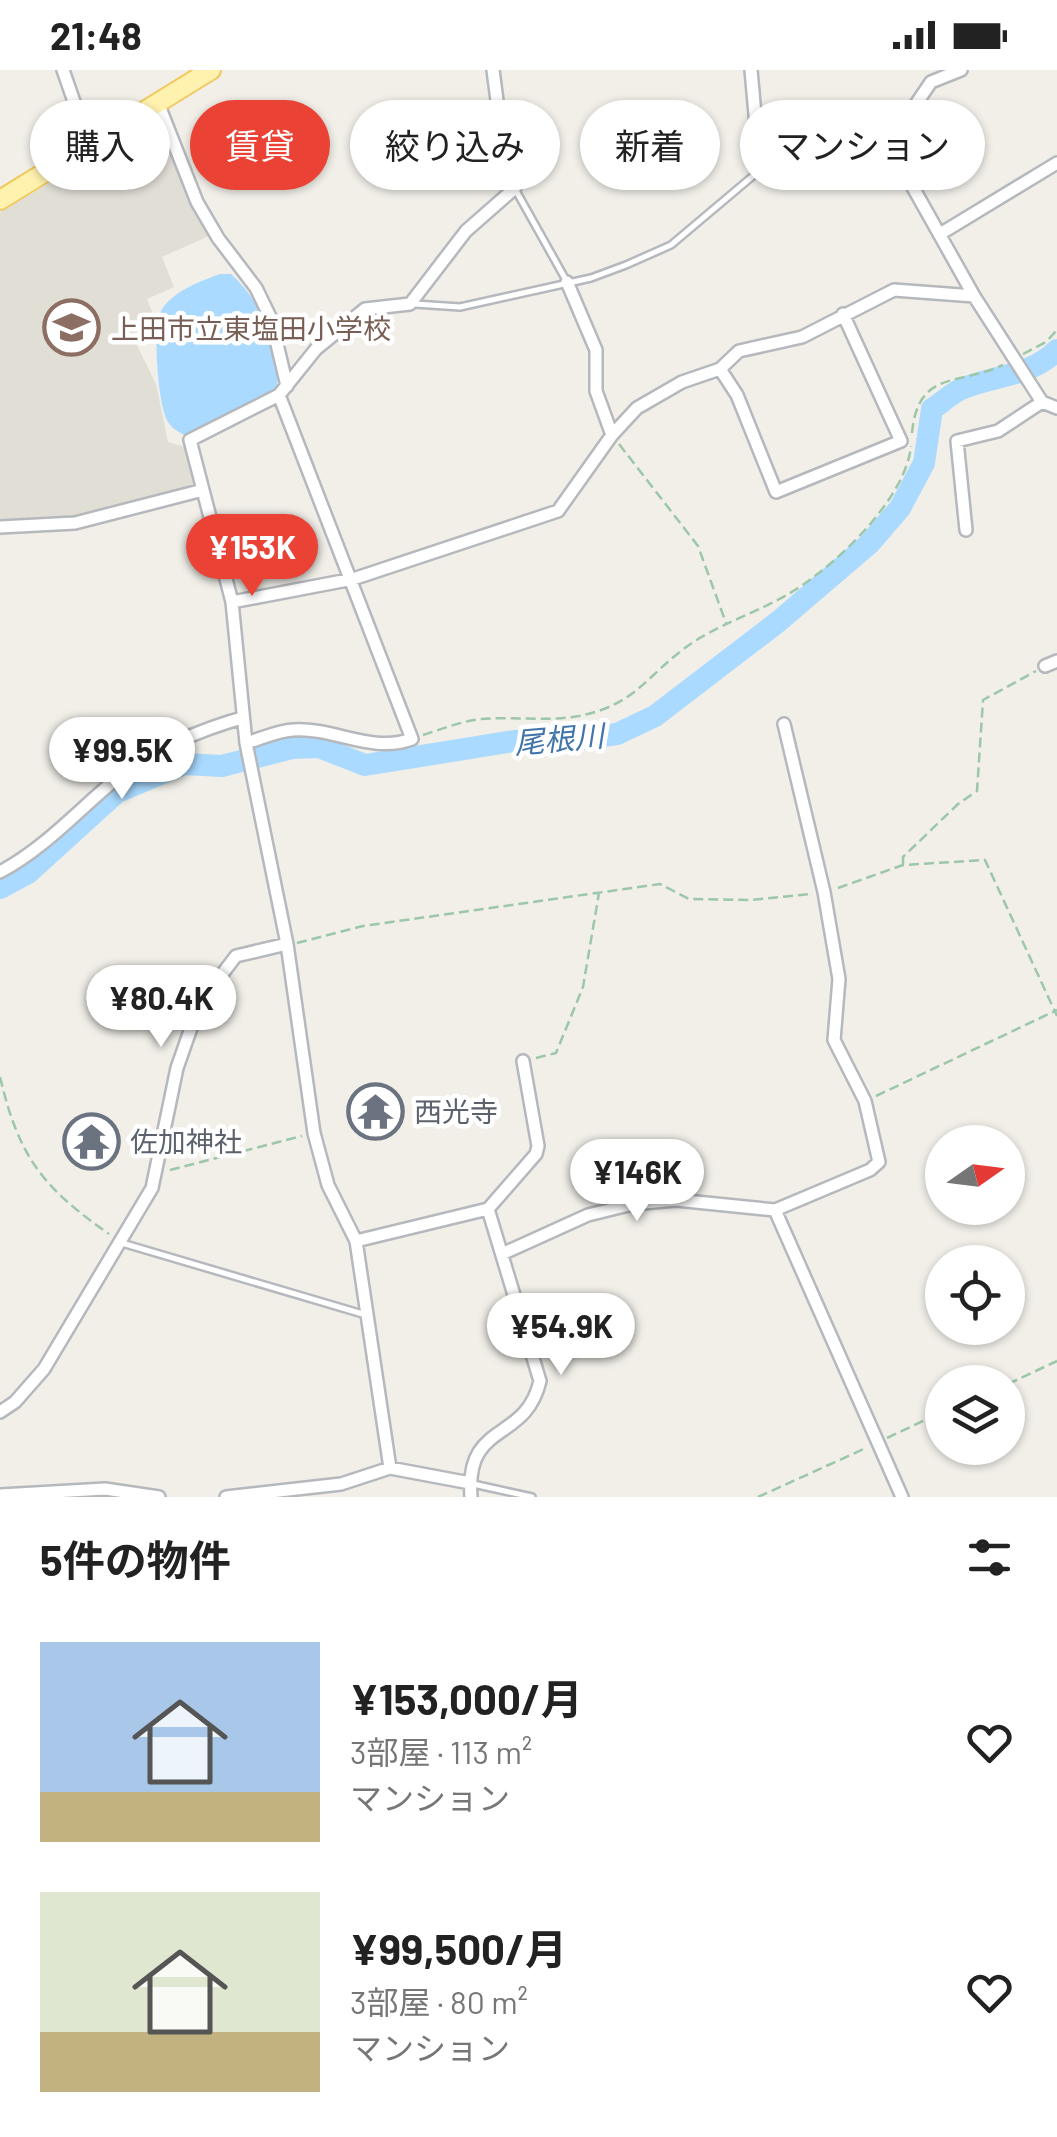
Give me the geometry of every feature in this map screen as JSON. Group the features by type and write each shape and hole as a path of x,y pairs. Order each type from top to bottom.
{"main road":[{"path":"164,100 211,70"},
{"path":"0,200 30,181"}],"street":[{"path":"62,70 73,100"},
{"path":"494,70 497,100"},
{"path":"751,70 754,100"},
{"path":"919,100 931,82 961,70"},
{"path":"170,135 196,202 256,288 271,318 283,391 412,738 394,745 367,744 347,737 291,730 248,753"},
{"path":"940,234 1057,163"},
{"path":"390,1468 356,1241 328,1185 314,1133 287,944 242,718 232,602 190,440 283,391 316,349 365,309 410,304 466,231 513,190"},
{"path":"913,190 1042,402 1057,408"},
{"path":"567,282 596,350 596,391 612,435"},
{"path":"232,602 353,579 558,511 612,435 637,408 682,382 720,368 739,351 802,337 894,290 974,296"},
{"path":"720,368 736,395 776,492 901,441 844,314"},
{"path":"966,530 957,441 998,431 1042,402"},
{"path":"0,527 57,526 203,490"},
{"path":"0,872 24,859 126,771 198,730 242,718"},
{"path":"504,1253 588,1215 632,1204 676,1200 774,1210 870,1170 879,1162 865,1101 834,1040 839,979 824,892 784,724"},
{"path":"0,1412 23,1395 44,1370 134,1224 157,1173 177,1068 190,1028 213,986 236,956 287,944"},
{"path":"356,1241 488,1209 536,1154 522,1061"},
{"path":"226,1497 341,1484 390,1468 471,1490 472,1458 535,1403 540,1381 488,1209"},
{"path":"774,1210 875,1444 902,1497"},
{"path":"0,1495 105,1489 159,1497"}],"lane":[{"path":"410,304 460,307 591,278 671,245 740,187"},
{"path":"516,190 567,282"},
{"path":"120,1242 367,1316"},
{"path":"471,1490 532,1497"}],"path":[{"path":"412,738 478,719 584,715 634,694 680,651 726,623 793,592 815,576 888,505 909,465 913,424 922,397 948,379 980,374 1016,361 1057,330"},
{"path":"612,435 698,546 726,623"},
{"path":"903,865 903,857 977,791 983,700 1051,664"},
{"path":"287,944 363,926 498,910 660,884 689,898 750,900 824,892 903,865 984,860 1056,1012 865,1101"},
{"path":"522,1061 556,1053 583,987 600,892"},
{"path":"0,1077 24,1155 79,1214 120,1242"},
{"path":"157,1173 314,1133"},
{"path":"1025,1376 1057,1361"},
{"path":"758,1497 925,1420"}],"shaded area":[{"name":"上田市立東塩田小学校","path":"170,147 209,236 162,257 174,287 147,299 156,321 132,335 156,384 168,442 185,447 196,488 74,520 0,523 0,212 37,190 170,190"}],"water":[{"path":"220,274 231,274 260,310 276,355 277,386 268,396 184,435 170,425 161,398 158,320 172,298"}],"waterway":[{"name":"尾根川","path":"0,888 28,873 117,792 184,764 222,766 292,748 319,747 365,765 514,741 567,741 617,734 655,716 779,621 869,544 900,508 924,463 932,409 959,390 1022,371 1057,350"}],"place":[{"name":"上田市立東塩田小学校","path":"72,328"},
{"name":"西光寺","path":"375,1111"},
{"name":"佐加神社","path":"91,1141"}]}
